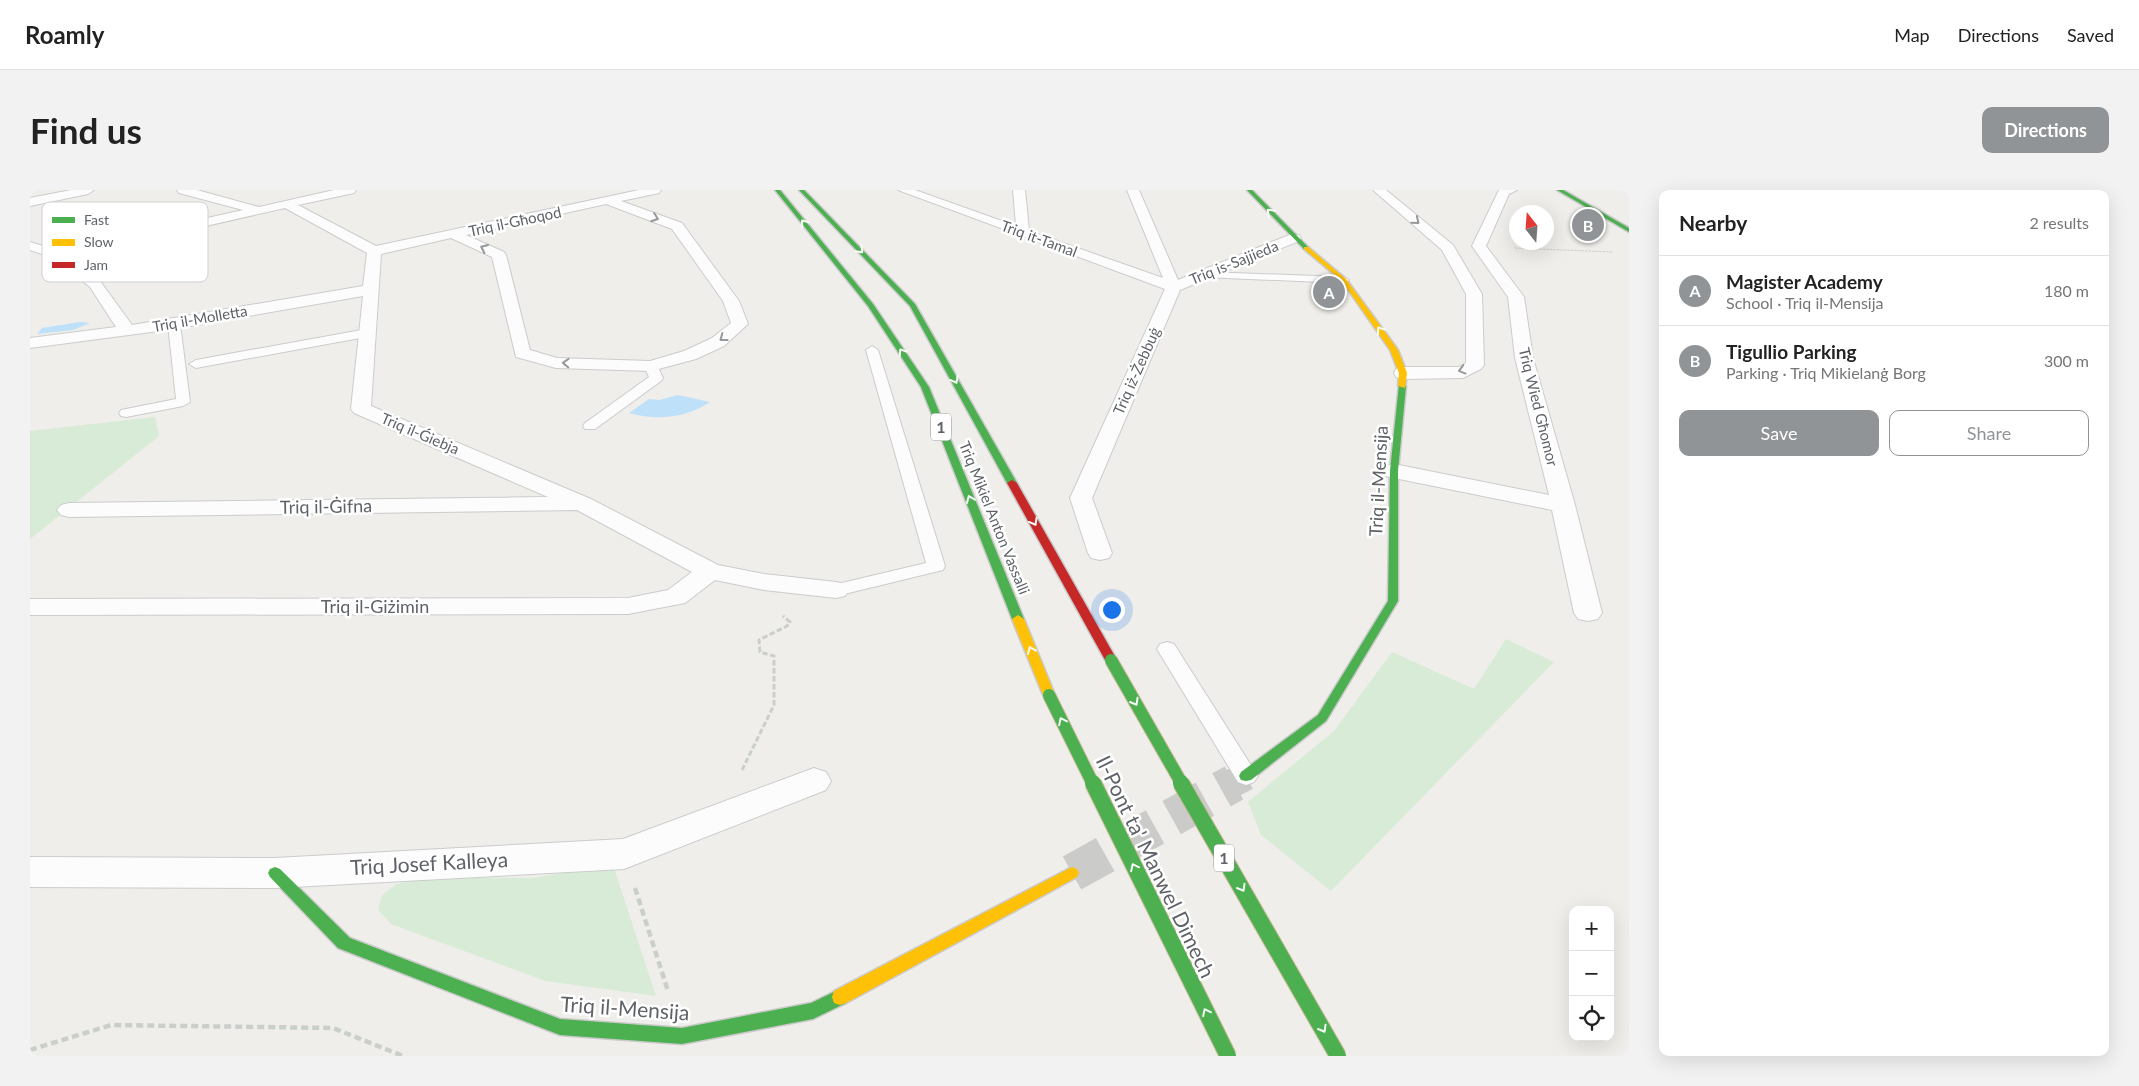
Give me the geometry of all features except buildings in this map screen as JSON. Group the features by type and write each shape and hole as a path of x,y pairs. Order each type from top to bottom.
{"main road":[{"name":"Triq Mikiel Anton Vassalli","path":"777,190 871,305 925,387 1049,695"},
{"name":"Triq Mikiel Anton Vassalli","path":"801,190 913,305 1110,660 1338,1056"},
{"name":"Triq il-Mensija","path":"1246,776 1322,718 1392,601 1394,471 1403,373 1394,350 1344,280 1294,238 1249,190"},
{"path":"1559,190 1629,230"},
{"name":"Il-Pont ta' Manwel Dimech","path":"1049,695 1228,1056"},
{"name":"Triq il-Mensija","path":"275,873 344,943 560,1027 682,1036 812,1010 1072,873"}],"street":[{"path":"182,190 258,210"},
{"path":"208,221 350,190"},
{"name":"Triq il-Għoqod","path":"374,251 655,190"},
{"path":"1019,190 1023,233"},
{"path":"1133,190 1174,287"},
{"path":"1379,190 1448,248 1474,294 1475,365 1463,372 1403,373"},
{"path":"1448,248 1479,246 1504,192 1510,190"},
{"path":"30,202 81,191"},
{"name":"Triq it-Tamal","path":"904,191 1174,287"},
{"path":"454,235 499,255 522,353 556,363 651,366 690,356 718,342 740,324 731,300 677,226 609,201"},
{"path":"287,204 374,251"},
{"name":"Triq is-Sajjieda","path":"1174,287 1294,238"},
{"path":"30,246 42,250"},
{"name":"Triq Wied Għomor","path":"1479,246 1516,297 1524,358 1563,505 1588,613"},
{"name":"Triq il-Ǵiebja","path":"374,251 369,290 368,333 361,409 583,504 710,571 764,582 836,590"},
{"path":"93,282 128,331"},
{"name":"Triq iż-Żebbuġ","path":"1100,553 1081,498 1174,287"},
{"name":"Triq il-Molletta","path":"30,343 174,324 369,290"},
{"path":"1394,471 1563,505"},
{"name":"Triq il-Ġifna","path":"69,510 583,504"},
{"name":"Triq il-Giżimin","path":"30,607 628,606 676,597 710,571"},
{"name":"Triq Josef Kalleya","path":"30,872 275,873 624,854 814,780"}],"lane":[{"path":"1206,275 1344,280"},
{"path":"126,413 183,402 174,324"},
{"path":"196,364 368,333"},
{"path":"836,590 936,566 872,350"},
{"path":"590,426 656,378 651,366"},
{"path":"1168,648 1246,776"}],"path":[{"path":"1554,249 1619,252"},
{"path":"720,817 774,705 774,656 760,652 759,640 787,626 790,622 767,603 761,594 764,582"},
{"path":"624,854 682,1036"},
{"path":"30,1050 111,1025 333,1028 403,1056"}],"green space":[{"path":"155,417 159,436 30,539 30,431"},
{"path":"1506,639 1554,662 1331,891 1261,835 1248,802 1334,731 1392,652 1474,689"},
{"path":"613,865 656,996 545,981 391,924 378,910 382,895 395,885 417,878 533,878"}],"water":[{"path":"80,322 90,323 73,330 37,334 42,328"},
{"path":"678,395 710,402 691,412 671,417 650,417 629,413 649,399 659,400"}],"tunnel":[{"path":"1231,784 1246,776"},
{"path":"1072,873 1234,783"}],"traffic: fast":[{"path":"777,190 871,305 925,387 1018,619"},
{"path":"801,190 913,305 1012,483"},
{"path":"1249,190 1306,248"},
{"path":"1559,190 1629,230"},
{"path":"1246,776 1322,718 1393,601 1394,471 1402,386"},
{"path":"1111,660 1338,1056"},
{"path":"1049,695 1228,1056"},
{"path":"275,873 344,943 560,1027 682,1036 813,1011 840,997"}],"traffic: slow":[{"path":"1306,248 1344,280 1394,350 1403,373 1402,386"},
{"path":"1018,619 1049,695"},
{"path":"840,997 1072,873"}],"traffic: jam":[{"path":"1012,483 1111,660"}],"place":[{"name":"Tigullio Parking","path":"1588,225"},
{"name":"Magister Academy","path":"1329,292"}]}
